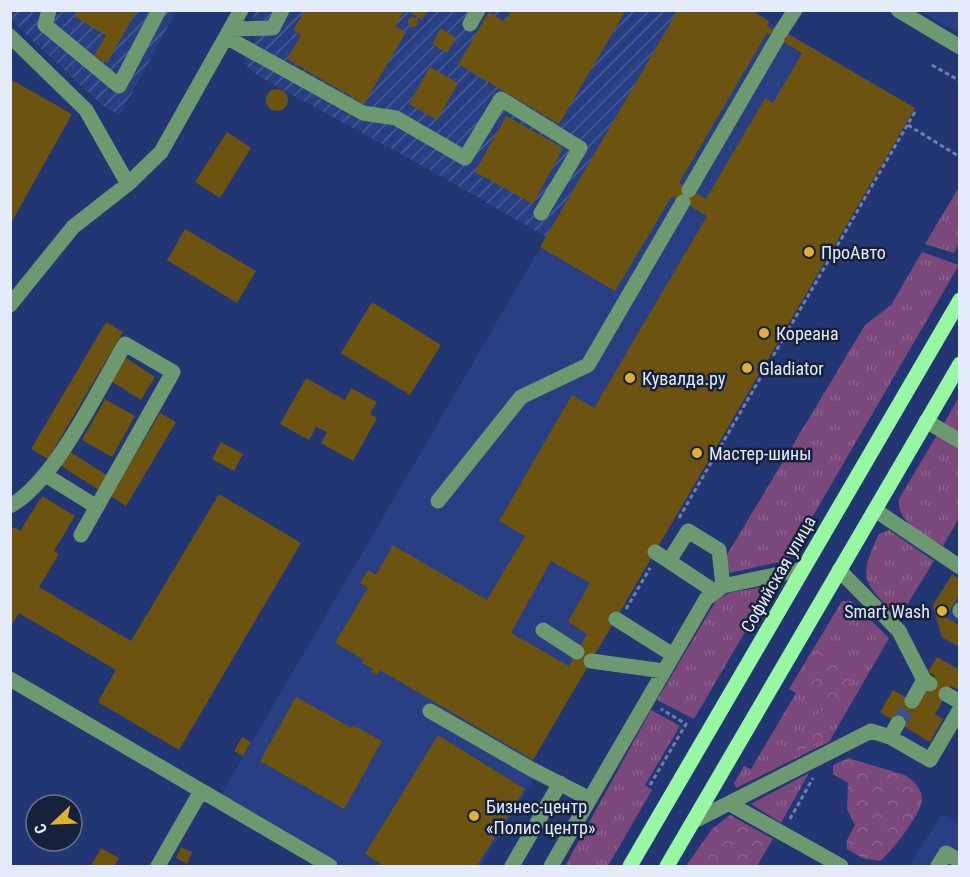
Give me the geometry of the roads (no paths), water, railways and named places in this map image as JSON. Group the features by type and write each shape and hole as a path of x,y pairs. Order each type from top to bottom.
{"main road":[{"name":"Софийская улица","path":"630,867 960,300"},
{"path":"667,867 960,364"}],"street":[{"path":"49,10 45,25 119,86 159,10"},
{"path":"10,305 73,226 128,184 161,152 241,10"},
{"path":"228,33 273,28 282,10"},
{"path":"438,501 521,397 588,365 795,10"},
{"path":"898,10 960,47"},
{"path":"228,33 363,113 396,118 465,158 501,99 580,148 541,213"},
{"path":"10,36 86,110 128,184"},
{"path":"10,506 21,500 47,476 125,344 173,372 81,535"},
{"path":"926,421 960,441"},
{"path":"47,476 97,507"},
{"path":"875,510 959,565"},
{"path":"688,531 719,550 719,588 661,556 688,531"},
{"path":"551,867 698,611 719,588 803,569"},
{"path":"839,570 899,631 927,682 912,700"},
{"path":"618,620 673,655"},
{"path":"543,630 577,652"},
{"path":"591,661 664,670"},
{"path":"10,679 330,867"},
{"path":"694,821 826,756 871,731 890,737 930,760 960,709"},
{"path":"430,711 590,799"},
{"path":"890,737 898,723"},
{"path":"512,867 560,783"},
{"path":"158,867 201,791"},
{"path":"730,804 841,867"},
{"path":"938,867 946,853 960,861"}],"tunnel":[{"path":"898,723 912,701"}],"place":[{"name":"ПроАвто","path":"809,252"},
{"name":"Кореана","path":"764,333"},
{"name":"Gladiator","path":"747,368"},
{"name":"Кувалда.ру","path":"630,378"},
{"name":"Мастер-шины","path":"697,453"},
{"name":"Smart Wash","path":"942,611"},
{"name":"Бизнес-центр «Полис центр»","path":"474,816"}]}
